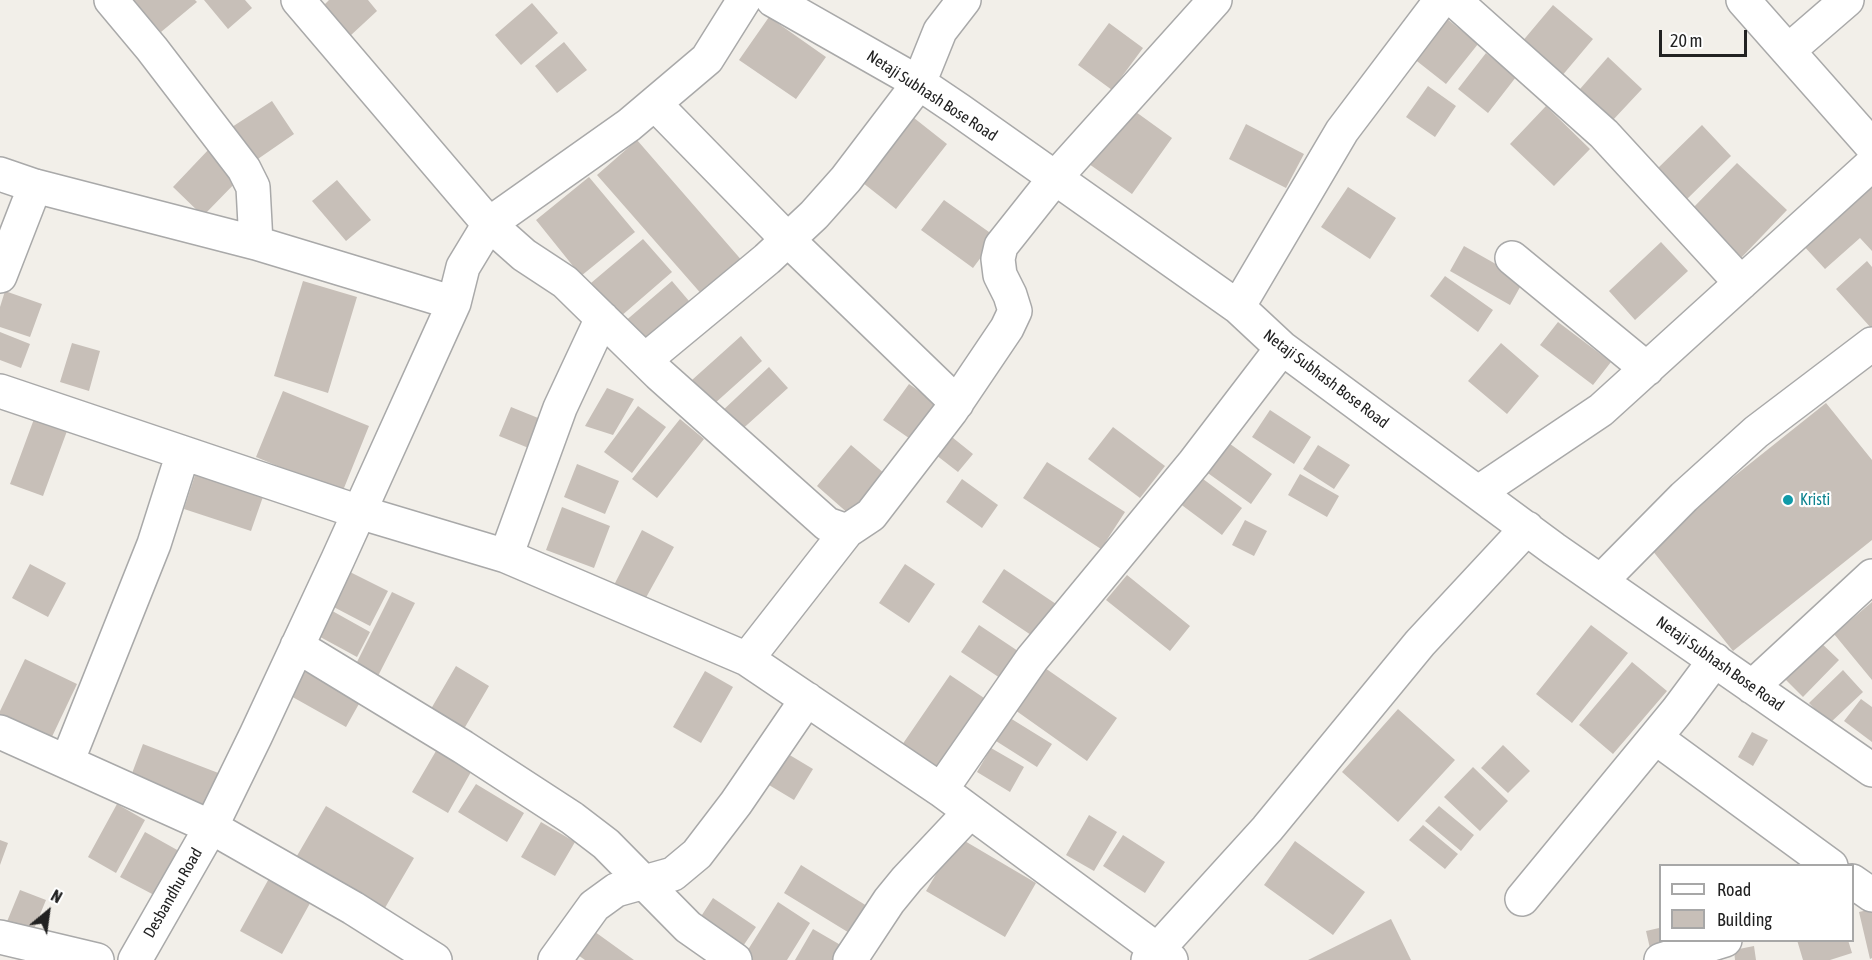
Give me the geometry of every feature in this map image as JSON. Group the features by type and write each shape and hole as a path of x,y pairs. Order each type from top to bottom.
{"street":[{"path":"111,0 152,49 244,169 253,187 256,243"},
{"path":"489,224 655,104 706,59 744,0"},
{"name":"Netaji Subhash Bose Road","path":"773,0 919,83 1055,178 1238,307 1282,348 1527,528 1872,770"},
{"path":"645,360 814,215 846,178 919,83 940,31 964,0"},
{"path":"747,659 848,531 871,515 957,403 1007,328 1015,311 1000,275 998,259 1001,246 1055,178 1215,0"},
{"path":"1238,307 1342,131 1441,0"},
{"path":"1454,0 1604,134 1741,283"},
{"path":"1743,0 1872,146"},
{"path":"1788,51 1847,0"},
{"path":"303,2 489,224 524,255 565,282 645,360 827,524 848,531"},
{"path":"655,104 787,239 957,403"},
{"path":"1479,492 1601,410 1872,164"},
{"path":"0,174 35,186 256,243 454,303"},
{"path":"0,276 35,186"},
{"name":"Desbandhu Road","path":"145,956 211,827 297,646 454,303 463,267 489,224"},
{"path":"1512,258 1647,369"},
{"path":"506,556 560,408 602,318"},
{"path":"1601,581 1684,497 1756,432 1872,344"},
{"path":"941,790 1032,659 1194,463 1282,348"},
{"path":"0,391 359,512 506,556 747,659 941,790 1158,957 1420,643 1527,528"},
{"path":"67,762 154,544 183,453"},
{"path":"1752,687 1872,576"},
{"path":"297,646 463,747 572,819 606,844 688,927 735,960"},
{"path":"1522,899 1656,738 1715,660"},
{"path":"555,960 594,906 616,890 673,874 697,854 736,803 807,699"},
{"path":"0,732 211,827 353,908 435,960"},
{"path":"1656,738 1828,864"},
{"path":"850,960 889,901 970,812"},
{"path":"1854,883 1872,897"},
{"path":"1854,903 1872,897"},
{"path":"0,937 97,960"},
{"path":"1661,960 1719,942"}],"building":[{"path":"133,0 195,0 197,2 161,32"},
{"path":"204,0 245,0 252,8 228,29"},
{"path":"329,0 368,0 377,11 350,36 322,7"},
{"path":"532,3 558,33 521,65 495,35"},
{"path":"1553,5 1593,39 1561,77 1521,43"},
{"path":"769,17 826,57 796,99 739,60"},
{"path":"1446,18 1478,44 1446,84 1413,58"},
{"path":"1109,23 1143,48 1112,90 1078,65"},
{"path":"564,42 587,70 557,93 535,66"},
{"path":"1486,53 1516,77 1488,113 1458,89"},
{"path":"1608,57 1642,89 1613,120 1580,89"},
{"path":"1428,86 1456,106 1435,137 1406,117"},
{"path":"272,101 294,134 255,161 232,127"},
{"path":"1546,106 1590,149 1554,186 1510,144"},
{"path":"1129,107 1172,138 1132,194 1089,164"},
{"path":"909,114 947,144 896,209 858,179"},
{"path":"1246,124 1304,154 1286,188 1229,159"},
{"path":"1702,125 1731,156 1686,200 1656,170"},
{"path":"637,140 744,263 704,297 597,175"},
{"path":"210,148 241,177 203,216 173,187"},
{"path":"1737,163 1787,210 1741,258 1691,210"},
{"path":"589,177 635,232 581,276 536,220"},
{"path":"337,180 371,220 346,241 312,201"},
{"path":"1872,180 1872,251 1860,238 1825,269 1802,244"},
{"path":"1348,187 1396,218 1370,259 1321,227"},
{"path":"944,200 996,237 973,268 921,230"},
{"path":"643,239 672,272 620,317 591,283"},
{"path":"1661,242 1688,271 1635,320 1609,291"},
{"path":"1464,246 1524,280 1510,305 1450,271"},
{"path":"1867,261 1872,267 1872,329 1836,289"},
{"path":"1445,276 1493,310 1478,332 1430,296"},
{"path":"303,281 357,297 328,393 274,376"},
{"path":"672,281 689,301 641,343 623,323"},
{"path":"5,291 42,304 30,337 0,327 0,307"},
{"path":"1558,322 1611,362 1593,385 1540,345"},
{"path":"0,332 30,344 21,368 0,360"},
{"path":"741,336 762,361 714,404 692,380"},
{"path":"72,343 100,351 89,391 60,382"},
{"path":"1501,343 1539,376 1507,414 1468,381"},
{"path":"769,367 788,388 738,433 720,413"},
{"path":"909,384 942,407 916,443 883,420"},
{"path":"607,388 634,399 613,435 585,426"},
{"path":"283,391 369,426 342,493 256,457"},
{"name":"Kristi","path":"1826,403 1872,460 1872,540 1733,651 1648,545"},
{"path":"638,406 666,427 632,473 604,452"},
{"path":"511,407 548,422 536,451 499,436"},
{"path":"1270,410 1311,437 1294,464 1252,437"},
{"path":"34,419 67,431 43,496 10,484"},
{"path":"680,419 704,439 657,498 632,479"},
{"path":"1113,427 1165,466 1140,498 1088,459"},
{"path":"942,429 973,454 958,472 927,448"},
{"path":"1226,441 1272,474 1251,504 1205,471"},
{"path":"851,445 885,474 850,515 817,486"},
{"path":"1318,445 1350,465 1334,489 1303,469"},
{"path":"1047,462 1125,512 1101,549 1023,498"},
{"path":"577,464 619,481 605,514 564,497"},
{"path":"197,469 265,491 251,531 184,509"},
{"path":"1300,474 1339,496 1327,517 1288,495"},
{"path":"1199,476 1242,508 1222,535 1179,503"},
{"path":"962,479 998,505 982,528 946,502"},
{"path":"562,507 610,526 594,568 546,550"},
{"path":"1245,520 1267,531 1254,556 1232,545"},
{"path":"642,530 674,547 643,603 613,587"},
{"path":"30,564 66,583 48,617 12,598"},
{"path":"905,564 935,584 909,623 879,603"},
{"path":"344,569 388,591 370,626 326,603"},
{"path":"1004,569 1056,604 1034,637 982,602"},
{"path":"1127,575 1190,626 1170,651 1106,600"},
{"path":"392,592 415,603 376,680 354,668"},
{"path":"1872,602 1872,680 1834,634"},
{"path":"327,608 370,632 357,657 313,633"},
{"path":"979,625 1027,657 1009,684 961,652"},
{"path":"1591,625 1628,653 1572,723 1536,694"},
{"path":"1817,639 1839,660 1803,697 1781,675"},
{"path":"25,659 77,684 49,743 0,720 0,711"},
{"path":"1632,662 1667,691 1613,754 1579,725"},
{"path":"456,666 489,686 461,734 428,714"},
{"path":"1045,668 1117,718 1087,761 1015,710"},
{"path":"302,670 360,702 346,727 289,695"},
{"path":"1843,670 1863,692 1829,724 1809,703"},
{"path":"705,671 733,687 701,743 673,727"},
{"path":"950,675 990,702 942,772 902,745"},
{"path":"1861,699 1872,707 1872,742 1844,721"},
{"path":"1398,709 1455,760 1398,822 1342,772"},
{"path":"1010,718 1052,744 1037,767 996,741"},
{"path":"1752,732 1768,740 1753,766 1738,757"},
{"path":"143,744 221,774 206,813 128,784"},
{"path":"1503,745 1530,771 1508,793 1481,768"},
{"path":"778,748 813,769 794,800 759,779"},
{"path":"991,748 1024,767 1010,792 977,772"},
{"path":"436,751 471,772 448,813 412,792"},
{"path":"1473,767 1508,801 1480,831 1444,797"},
{"path":"476,784 524,813 507,842 458,812"},
{"path":"117,804 145,820 116,873 88,857"},
{"path":"326,806 414,858 382,913 294,861"},
{"path":"1439,806 1474,835 1461,851 1425,821"},
{"path":"1089,815 1117,832 1094,871 1066,855"},
{"path":"541,822 575,842 555,876 521,857"},
{"path":"1423,825 1458,854 1445,869 1409,840"},
{"path":"145,832 179,851 154,895 120,877"},
{"path":"1123,835 1165,862 1145,893 1103,866"},
{"path":"958,837 1036,883 1005,937 926,891"},
{"path":"0,840 8,843 0,865"},
{"path":"1295,841 1365,892 1333,935 1264,885"},
{"path":"801,865 867,906 851,934 784,893"},
{"path":"272,873 314,896 282,954 240,931"},
{"path":"20,890 46,900 32,934 6,924"},
{"path":"713,898 756,927 739,952 696,924"},
{"path":"778,902 810,923 787,960 751,960 744,956"},
{"path":"1872,909 1872,958 1870,959 1859,912"},
{"path":"1391,919 1411,960 1308,960"},
{"path":"1659,928 1659,942 1662,942 1665,954 1652,957 1646,931"},
{"path":"591,929 634,960 585,960 575,953"},
{"path":"813,929 844,947 836,960 795,960"},
{"path":"1798,942 1849,942 1852,953 1830,960 1803,960"},
{"path":"1754,946 1756,960 1735,960 1734,950"}],"place":[{"name":"Kristi","path":"1788,500"}]}
